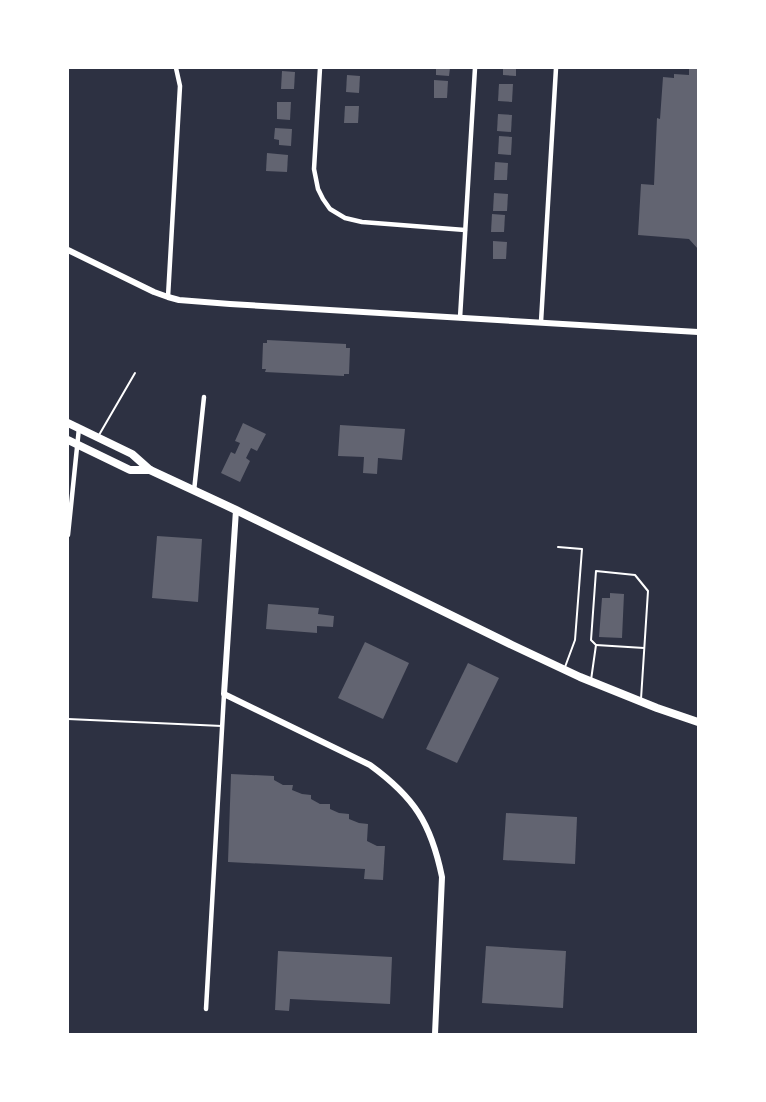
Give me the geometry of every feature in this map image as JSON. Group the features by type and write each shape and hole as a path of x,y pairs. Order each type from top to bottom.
{"main road":[{"path":"68,423 132,454 150,470 564,669 641,702 699,722"},
{"path":"68,440 130,470 150,470"}],"street":[{"path":"168,297 180,87 176,68"},
{"path":"320,68 314,169 318,189 330,209 345,218 362,222 465,230"},
{"path":"460,318 475,68"},
{"path":"541,322 556,68"},
{"path":"68,250 154,292 178,300 699,332"},
{"path":"194,491 204,397"},
{"path":"68,535 79,428"},
{"path":"206,1009 236,510"},
{"path":"224,694 370,765 402,791 424,821 438,855 442,877 435,1035"}],"lane":[{"path":"98,437 135,373"},
{"path":"558,547 582,549 575,640 564,669"},
{"path":"641,702 648,591 635,575 596,571 591,640 596,645 644,648"},
{"path":"590,681 596,645"},
{"path":"68,719 222,726"}],"building":[{"path":"436,68 450,68 449,76 436,75"},
{"path":"503,68 516,68 516,76 503,75"},
{"path":"689,68 698,69 698,249 689,239 638,235 641,184 654,185 657,118 660,119 663,77 674,78 674,74 689,75"},
{"path":"282,71 295,72 294,89 281,89"},
{"path":"347,75 360,76 359,93 346,92"},
{"path":"434,80 448,81 447,98 434,98"},
{"path":"499,84 513,84 512,102 498,101"},
{"path":"277,102 291,102 290,120 277,119"},
{"path":"345,106 359,106 358,123 344,123"},
{"path":"498,114 512,115 511,132 497,131"},
{"path":"275,128 292,129 291,146 279,145 279,140 274,139"},
{"path":"499,136 512,137 511,155 498,154"},
{"path":"267,153 288,155 287,172 266,171"},
{"path":"495,162 508,163 507,180 494,180"},
{"path":"494,193 508,194 507,211 493,211"},
{"path":"492,214 505,215 504,232 491,232"},
{"path":"493,241 507,242 506,259 493,259"},
{"path":"267,340 346,344 346,348 350,348 349,374 344,374 344,376 265,372 266,369 262,369 263,343 267,343"},
{"path":"243,423 266,434 257,451 251,448 246,458 250,461 240,482 221,473 231,452 235,454 240,443 235,441"},
{"path":"340,425 405,429 402,460 378,458 377,474 363,473 364,457 338,456"},
{"path":"157,536 202,539 198,602 152,598"},
{"path":"610,593 624,594 622,638 599,637 602,598 610,598"},
{"path":"268,604 319,608 318,614 334,616 333,627 317,626 317,633 266,629"},
{"path":"365,642 409,663 383,719 338,698"},
{"path":"468,663 499,678 457,763 426,749"},
{"path":"231,774 274,776 274,780 283,785 293,785 292,790 311,795 311,799 320,804 330,804 330,809 349,814 349,819 368,824 367,841 377,846 385,846 383,880 364,879 365,869 228,862"},
{"path":"506,813 577,817 575,864 503,860"},
{"path":"486,946 566,951 563,1008 482,1003"},
{"path":"278,951 392,957 390,1004 290,999 289,1011 275,1010"}]}
